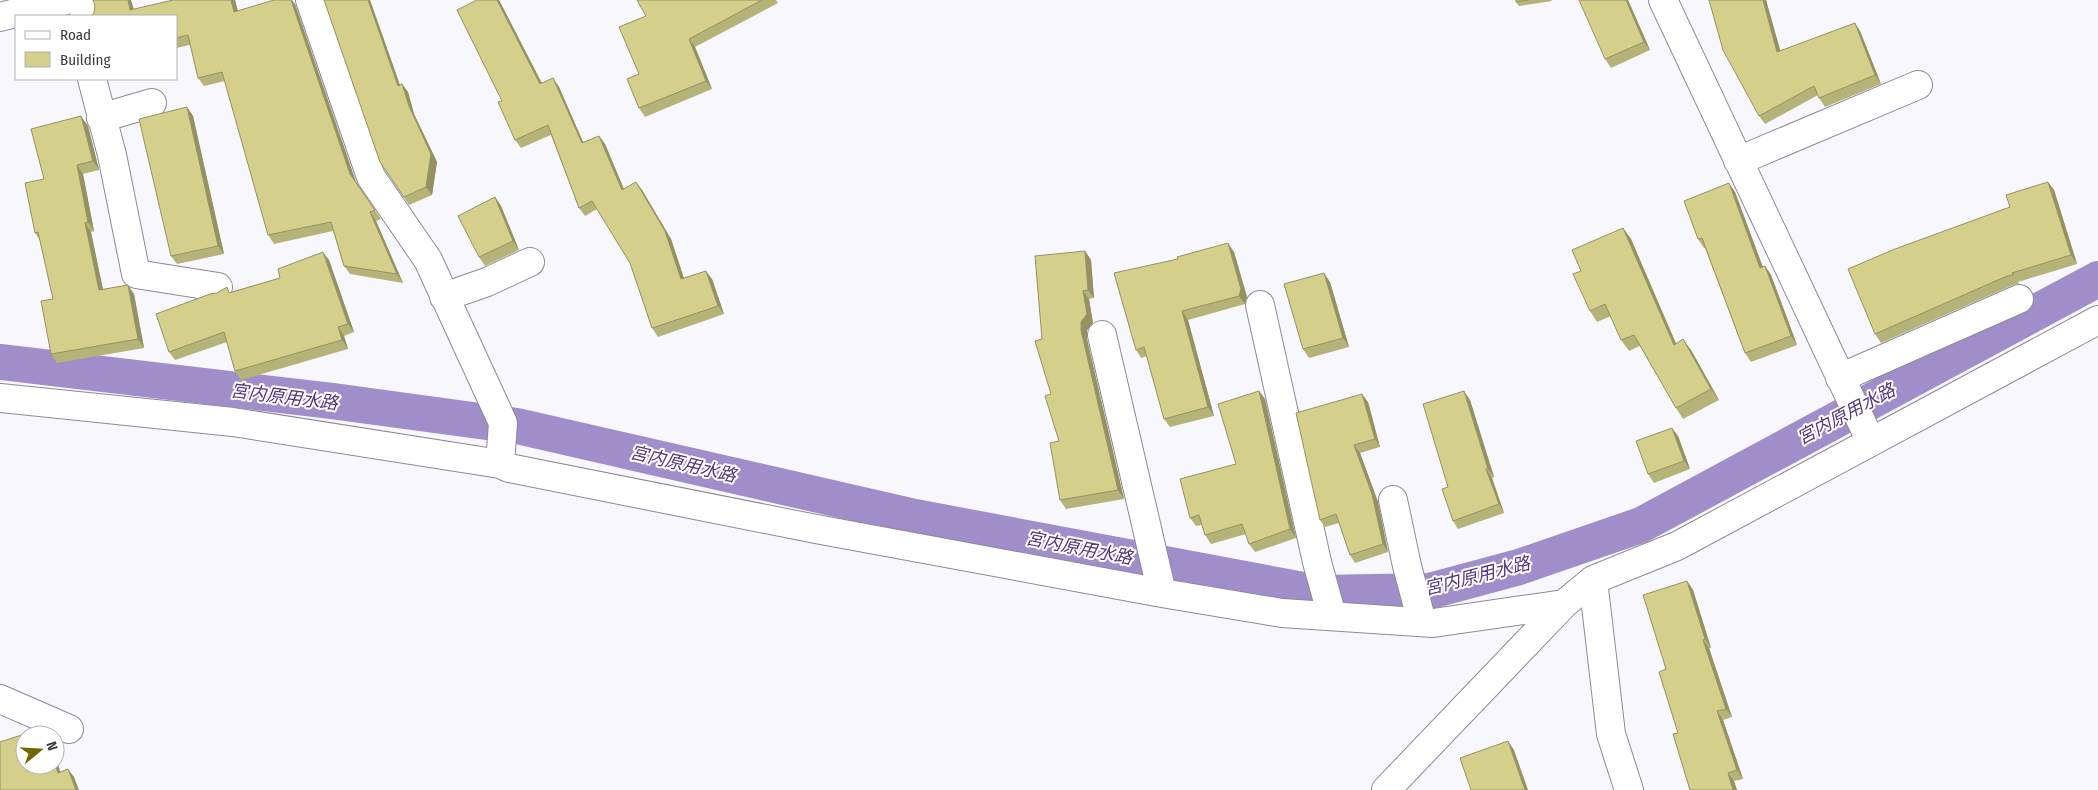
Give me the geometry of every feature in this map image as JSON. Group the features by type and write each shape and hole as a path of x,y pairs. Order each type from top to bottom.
{"street":[{"path":"0,17 67,0"},
{"path":"84,0 85,15"},
{"path":"310,0 371,177 428,260 504,423 500,458"},
{"path":"1664,0 1868,435"},
{"path":"92,80 112,155 136,274 218,287"},
{"path":"1738,161 1918,85"},
{"path":"101,118 152,103"},
{"path":"444,297 488,282 530,262"},
{"path":"1843,384 2019,299"},
{"path":"1260,305 1317,562 1332,615"},
{"path":"1386,790 1564,604 1593,580 1677,546 1868,435 2098,320"},
{"path":"1102,335 1162,592"},
{"path":"0,398 233,422 500,458 519,470 787,523 1282,613 1433,622 1564,604"},
{"path":"1393,500 1407,566 1422,620"},
{"path":"1593,580 1611,734 1629,790"},
{"path":"0,699 69,729"}],"building":[{"path":"93,0 128,0 130,10 173,0 231,0 234,12 274,0 291,0 350,174 375,210 370,212 397,274 344,266 331,222 268,235 222,72 198,78 188,35 178,38 178,15 92,15 95,6"},
{"path":"324,0 368,0 398,86 402,84 409,106 431,154 426,187 404,197 380,162"},
{"path":"477,0 497,0 540,84 553,78 582,143 599,136 622,190 636,182 665,231 681,279 706,271 718,306 652,328 630,263 592,201 579,208 548,125 515,140 498,102 502,101 457,10"},
{"path":"637,0 762,0 689,39 706,81 639,108 627,79 639,74 619,27 646,16"},
{"path":"1579,0 1626,0 1644,42 1605,59"},
{"path":"1709,0 1763,0 1777,52 1855,23 1875,75 1819,98 1814,86 1759,116 1723,50"},
{"path":"187,107 218,246 171,256 139,119"},
{"path":"81,116 93,161 77,165 88,222 85,223 99,290 128,285 138,339 51,354 41,301 53,299 38,232 35,233 25,183 44,179 31,129"},
{"path":"2048,182 2071,255 2012,273 2013,275 1875,334 1848,269 1895,249 2010,207 2006,195"},
{"path":"1729,183 1760,268 1765,266 1791,336 1745,353 1702,238 1698,239 1684,201"},
{"path":"495,197 513,241 479,257 458,216"},
{"path":"1623,228 1674,345 1683,339 1711,389 1676,408 1634,335 1621,340 1605,304 1590,311 1573,274 1581,271 1572,250"},
{"path":"1228,243 1241,289 1239,296 1182,311 1208,407 1164,419 1144,347 1136,350 1114,273 1178,259 1177,257"},
{"path":"1085,251 1088,290 1083,291 1087,314 1081,322 1081,330 1118,490 1060,500 1050,443 1059,441 1045,396 1051,394 1035,341 1042,339 1035,256"},
{"path":"323,252 348,324 338,327 342,340 235,371 224,332 169,352 156,314 217,293 227,287 229,293 280,278 278,269"},
{"path":"1324,273 1343,338 1303,349 1284,284"},
{"path":"1259,391 1290,529 1249,544 1242,524 1205,535 1199,515 1190,518 1180,479 1236,464 1218,404"},
{"path":"1464,391 1488,469 1486,469 1499,504 1453,521 1442,489 1448,487 1423,404"},
{"path":"1362,394 1375,439 1354,445 1372,494 1383,544 1350,555 1336,514 1320,520 1296,413"},
{"path":"1672,428 1684,461 1648,474 1636,441"},
{"path":"1687,581 1705,639 1703,640 1726,709 1717,711 1737,770 1728,773 1733,790 1690,790 1673,734 1678,733 1659,672 1666,669 1643,595"},
{"path":"15,737 15,775 65,775 65,770 68,769 76,790 0,790 0,742"},
{"path":"1508,741 1525,790 1471,790 1460,758"}],"waterway":[{"name":"宮内原用水路","path":"0,362 332,401 517,426 915,517 1319,593 1430,591 1519,567 1641,525 2098,279"}]}
